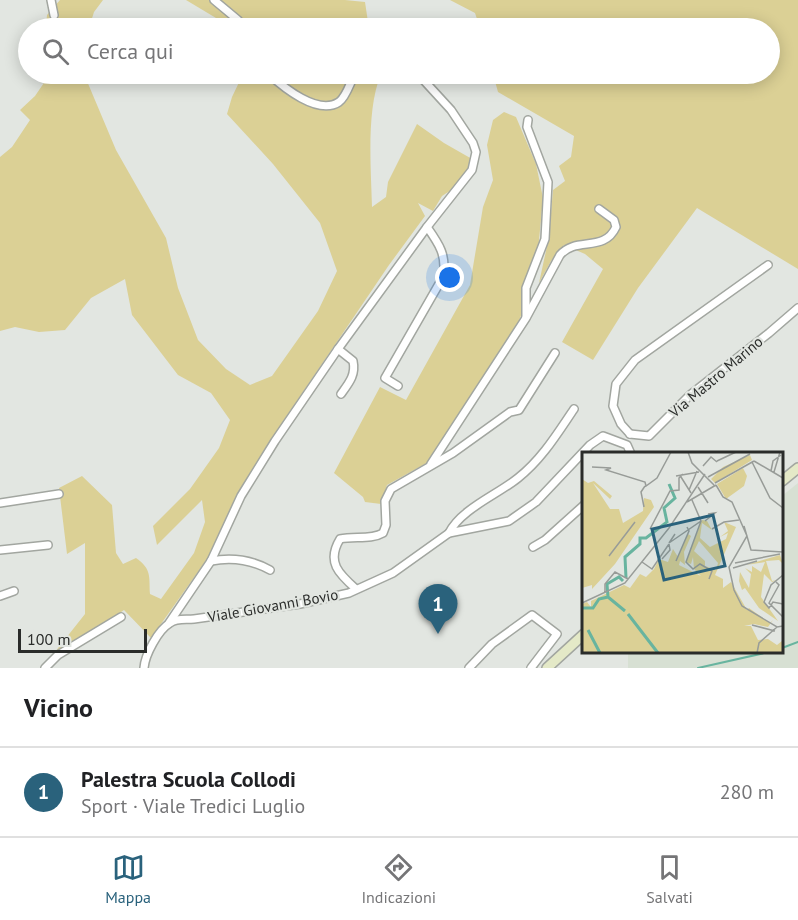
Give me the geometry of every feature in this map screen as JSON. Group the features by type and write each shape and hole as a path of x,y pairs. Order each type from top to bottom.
{"main road":[{"path":"783,480 798,468"},
{"path":"547,668 582,636"}],"street":[{"path":"51,0 54,15"},
{"path":"214,0 236,18"},
{"path":"280,84 306,101 323,105 340,101 349,84"},
{"path":"144,668 144,661 152,647 212,561 241,496 275,441 338,349 427,227 472,170 476,152 473,143 451,110 427,84"},
{"path":"526,318 526,288 545,239 548,190 548,182 527,127 528,120"},
{"path":"430,465 526,318 565,249 606,241 614,233 616,226 614,220 598,209"},
{"path":"398,386 385,378 442,277 445,264 442,249 427,227"},
{"path":"630,452 627,445 630,434 621,424 613,406 616,384 635,360 768,266"},
{"name":"Via Mastro Marino","path":"630,434 649,436 690,394 798,308"},
{"path":"338,349 353,361 355,370 341,394"},
{"path":"356,589 341,576 334,562 334,549 340,539 376,537 383,533 386,525 386,501 391,489 453,453 510,412 519,410 555,353"},
{"path":"449,533 455,522 518,478 541,457 574,409"},
{"path":"583,452 603,436 627,445"},
{"path":"449,533 509,521 536,502 582,453"},
{"path":"0,503 59,494"},
{"path":"533,547 545,540 582,508"},
{"name":"Viale Giovanni Bovio","path":"169,623 177,620 194,620 300,604 356,589 393,573 449,533"},
{"path":"0,550 48,545"},
{"path":"212,561 237,559 261,565 270,570"},
{"path":"0,596 14,591"},
{"path":"469,668 492,644 532,615 557,634 531,668"},
{"path":"45,668 58,655 121,617"}],"shaded area":[{"path":"60,0 103,0 92,18 47,18"},
{"path":"186,0 345,0 365,2 367,18 216,18"},
{"path":"450,0 798,0 798,269 697,208 638,288 593,360 562,342 603,269 585,254 564,245 551,261 539,283 549,237 553,190 565,181 559,166 571,157 574,136 498,92 496,84 780,84 780,18 477,18 475,13"},
{"path":"43,84 88,84 116,150 166,238 178,288 198,340 226,369 250,385 272,376 318,311 337,271 320,223 273,164 227,114 238,84 377,84 371,121 372,207 386,197 388,182 417,124 472,159 473,176 442,196 433,211 418,203 425,216 284,420 237,495 210,555 151,638 124,610 47,662 85,614 85,543 67,554 59,488 82,476 112,505 116,553 123,564 136,558 145,566 149,574 150,594 161,599 194,553 205,522 202,500 157,545 153,526 190,489 219,448 230,420 211,393 178,375 132,315 125,279 91,298 65,330 39,332 15,327 0,331 0,157 12,147 30,120 20,110 35,96"},
{"path":"504,112 516,117 536,164 543,198 538,251 529,293 519,321 434,459 387,485 381,504 365,502 363,497 334,473 380,387 406,400 470,285 483,207 493,180 487,145 493,120"},
{"path":"798,483 798,668 628,668 628,653 783,653 783,495"}],"waterway":[{"path":"783,648 798,642"},
{"path":"698,668 765,653"}],"place":[{"name":"Palestra Scuola Collodi","path":"438,634"}]}
